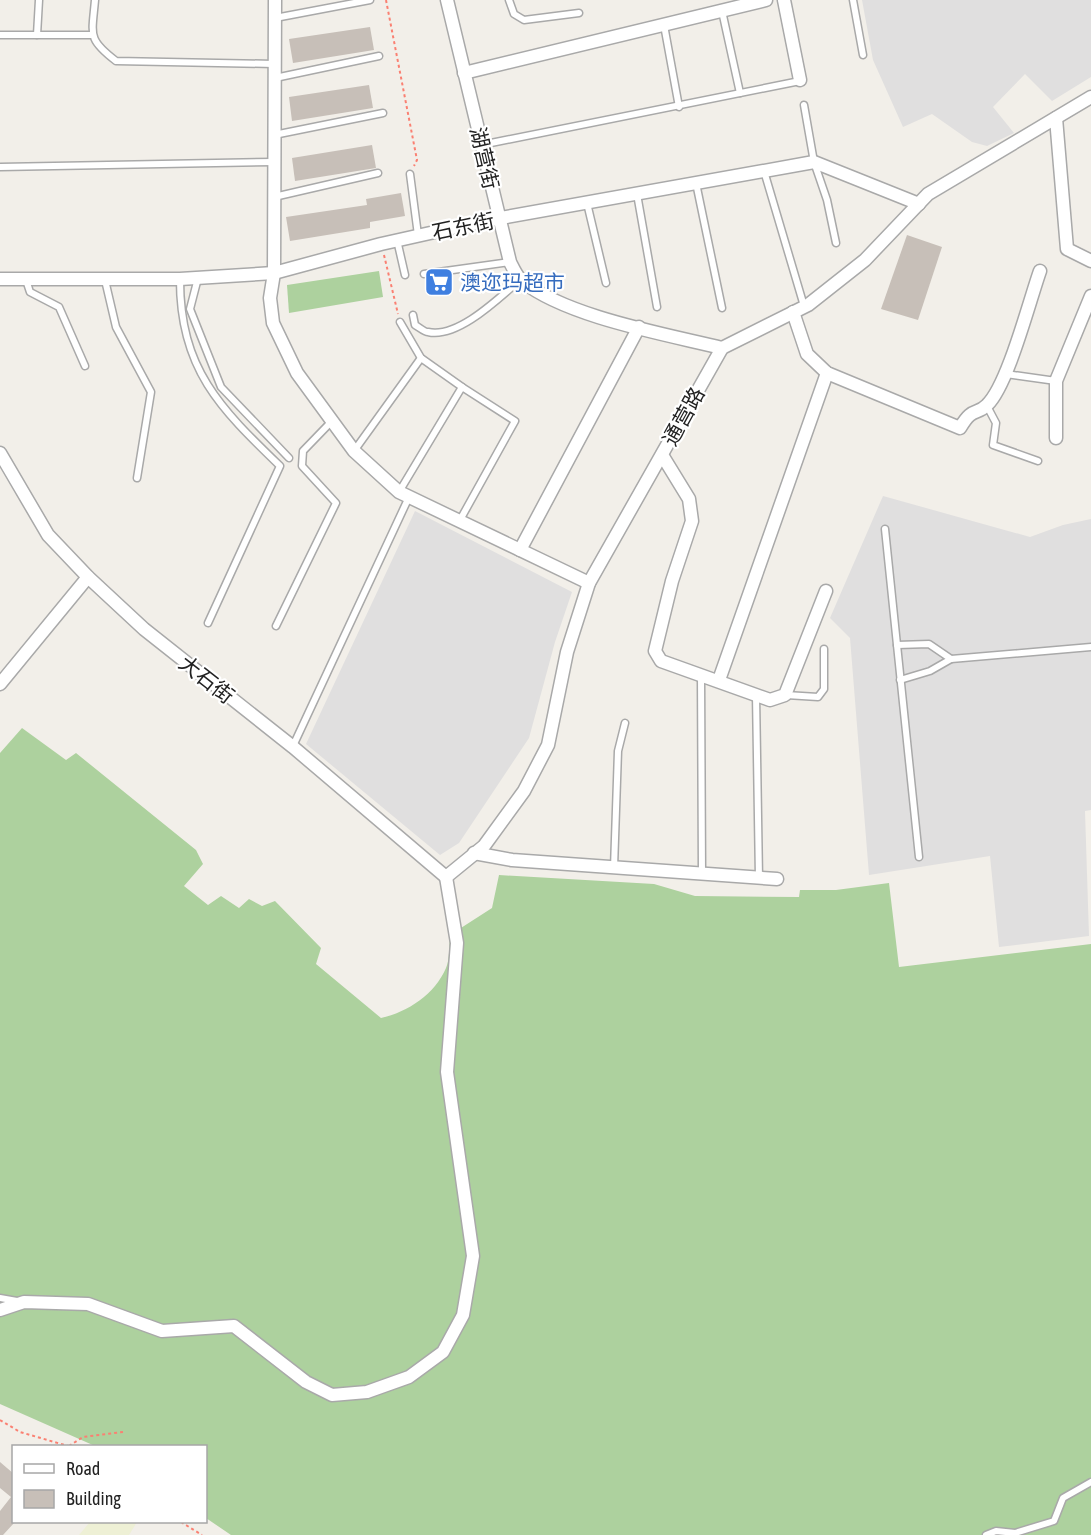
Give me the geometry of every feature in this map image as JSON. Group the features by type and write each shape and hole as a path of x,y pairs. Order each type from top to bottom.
{"street":[{"path":"275,0 274,273 270,298 273,323 297,373 354,451 404,494 589,583"},
{"name":"湖营街","path":"447,0 510,262 520,280"},
{"path":"464,73 766,0"},
{"path":"784,0 800,80"},
{"path":"520,280 542,293 595,316 722,348 799,309 865,260 928,194 1091,97"},
{"path":"1056,118 1067,249 1091,261"},
{"path":"814,162 919,204"},
{"name":"石东街","path":"0,279 180,279 274,273 397,240 499,219 814,162"},
{"path":"799,309 807,354 827,373 960,428 969,413 987,406 1006,374 1040,272"},
{"path":"1056,438 1056,381 1091,296"},
{"path":"520,550 639,327"},
{"name":"通营路","path":"446,877 484,846 524,791 548,745 567,652 589,583 722,348"},
{"path":"719,680 827,373"},
{"name":"大石街","path":"0,453 48,535 88,577 144,629 293,747 446,877"},
{"path":"662,455 689,499 692,521 672,581 655,651 662,661 770,700 785,695 826,591"},
{"path":"0,684 88,577"},
{"path":"474,854 512,860 777,879"},
{"path":"0,1310 24,1302 88,1304 162,1331 234,1326 306,1383 332,1395 367,1392 409,1377 443,1352 463,1315 473,1256 447,1072 457,943 446,877"}],"lane":[{"path":"37,35 39,0"},
{"path":"95,0 92,35 96,46 116,61 274,64"},
{"path":"275,18 370,0"},
{"path":"509,0 514,15 524,20 579,13"},
{"path":"853,0 863,55"},
{"path":"722,11 740,93"},
{"path":"664,25 679,107"},
{"path":"0,35 92,35"},
{"path":"274,78 380,56"},
{"path":"482,145 679,107 800,80"},
{"path":"804,105 814,162 827,200 836,243"},
{"path":"274,135 383,113"},
{"path":"0,167 274,162"},
{"path":"764,171 799,309"},
{"path":"274,197 378,173"},
{"path":"410,174 418,236"},
{"path":"696,183 723,308"},
{"path":"637,194 657,307"},
{"path":"587,203 606,283"},
{"path":"397,240 405,274"},
{"path":"424,274 510,262"},
{"path":"198,278 190,309 221,387 288,458"},
{"path":"25,279 30,292 59,307 85,366"},
{"path":"105,279 116,327 151,392 137,478"},
{"path":"180,279 180,302 196,367 228,416 280,466 208,623"},
{"path":"414,315 416,325 428,333 452,329 480,314 520,280"},
{"path":"400,322 421,358 515,421 459,521"},
{"path":"354,451 421,358"},
{"path":"1006,374 1056,381"},
{"path":"293,747 404,494 462,387"},
{"path":"987,406 996,423 993,445 1038,461"},
{"path":"276,626 336,503 303,466 303,451 332,421"},
{"path":"885,529 919,857"},
{"path":"897,645 929,644 951,659"},
{"path":"900,680 930,671 951,659 1091,647"},
{"path":"785,695 818,697 824,689 824,649"},
{"path":"701,674 702,874"},
{"path":"756,695 759,878"},
{"path":"614,868 618,751 625,723"},
{"path":"0,1298 24,1302"},
{"path":"986,1535 996,1532 1015,1533 1054,1521 1063,1498 1091,1482"}],"path":[{"path":"386,0 417,160 410,174"},
{"path":"381,244 400,322"},
{"path":"0,1420 20,1431 65,1445"},
{"path":"70,1445 83,1437 123,1431"},
{"path":"183,1523 202,1535"}],"shaded area":[{"path":"862,0 1091,0 1091,77 1052,101 1025,74 993,107 1014,133 987,146 972,142 932,114 903,127 873,60"},
{"path":"883,496 1030,537 1063,525 1091,519 1091,810 1085,811 1089,936 999,947 990,856 869,875 850,638 830,618"},
{"path":"415,511 572,592 555,642 529,738 459,843 440,855 306,744"}],"green space":[{"path":"379,271 383,297 289,313 287,285"},
{"path":"22,728 66,760 76,753 196,850 203,864 184,886 208,905 221,896 239,908 249,899 262,906 275,901 321,948 316,964 381,1018 411,1006 435,986 447,964 450,935 492,908 499,875 654,884 695,896 799,897 800,890 836,890 889,883 899,967 1091,944 1091,1535 231,1535 207,1519 207,1445 93,1445 0,1404 0,753"},
{"path":"89,1523 136,1523 129,1535 79,1535"}],"building":[{"path":"370,27 374,50 293,63 289,39"},
{"path":"369,85 373,108 292,121 289,97"},
{"path":"372,145 376,168 295,181 292,158"},
{"path":"401,193 405,216 370,222 370,228 290,241 286,217 367,205 366,199"},
{"path":"907,235 942,247 918,320 881,309"},
{"path":"0,1462 12,1472 12,1523 14,1523 3,1535 0,1535 0,1511 11,1497 0,1488"}],"place":[{"name":"澳迩玛超市","path":"439,282"}]}
